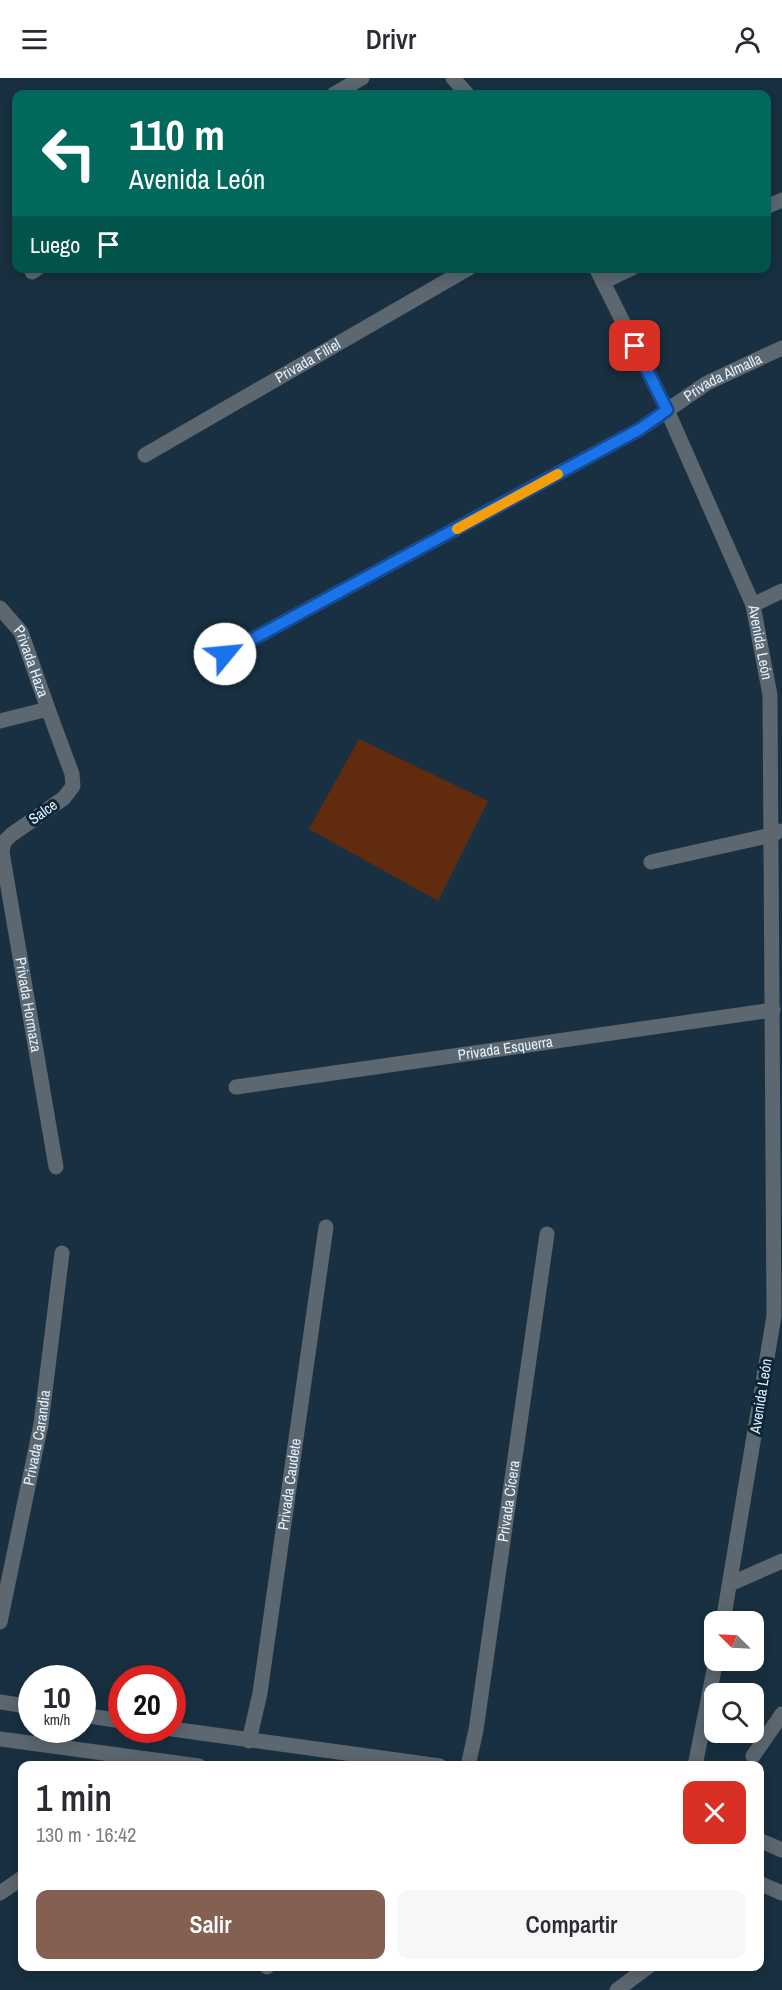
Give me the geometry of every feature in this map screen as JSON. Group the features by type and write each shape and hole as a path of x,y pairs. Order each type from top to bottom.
{"street":[{"path":"341,90 362,78"},
{"path":"453,78 464,90"},
{"name":"Privada Filiel","path":"145,455 460,273"},
{"name":"Avenida León","path":"599,275 667,410 753,604 770,695 777,832 773,1010 777,1064 778,1314 725,1611"},
{"name":"Privada Almalla","path":"225,654 640,429 707,383 782,348"},
{"path":"753,604 782,591"},
{"name":"Privada Haza","path":"0,608 21,632 48,709 0,721"},
{"name":"Salce","path":"4,842 64,798 72,786 72,774 48,709"},
{"path":"651,862 777,832"},
{"name":"Privada Hormaza","path":"4,842 2,852 56,1167"},
{"name":"Privada Esquerra","path":"236,1087 773,1010"},
{"name":"Privada Caudete","path":"249,1741 260,1693 326,1227"},
{"name":"Privada Cícera","path":"469,1761 476,1730 547,1234"},
{"name":"Privada Carandia","path":"0,1622 41,1424 62,1253"},
{"path":"730,1584 782,1561"},
{"path":"696,1761 714,1671"},
{"path":"0,1702 18,1705"},
{"path":"753,1756 782,1714"},
{"path":"186,1731 402,1761"},
{"path":"0,1739 162,1761"},
{"path":"764,1842 782,1850"},
{"path":"0,1893 18,1881"},
{"path":"764,1886 782,1893"},
{"path":"617,1990 642,1971"}],"shaded area":[{"path":"359,739 488,801 438,901 309,829"}],"slow traffic":[{"path":"457,529 558,474"}],"route":[{"path":"225,654 640,429 667,410 635,346"}]}
